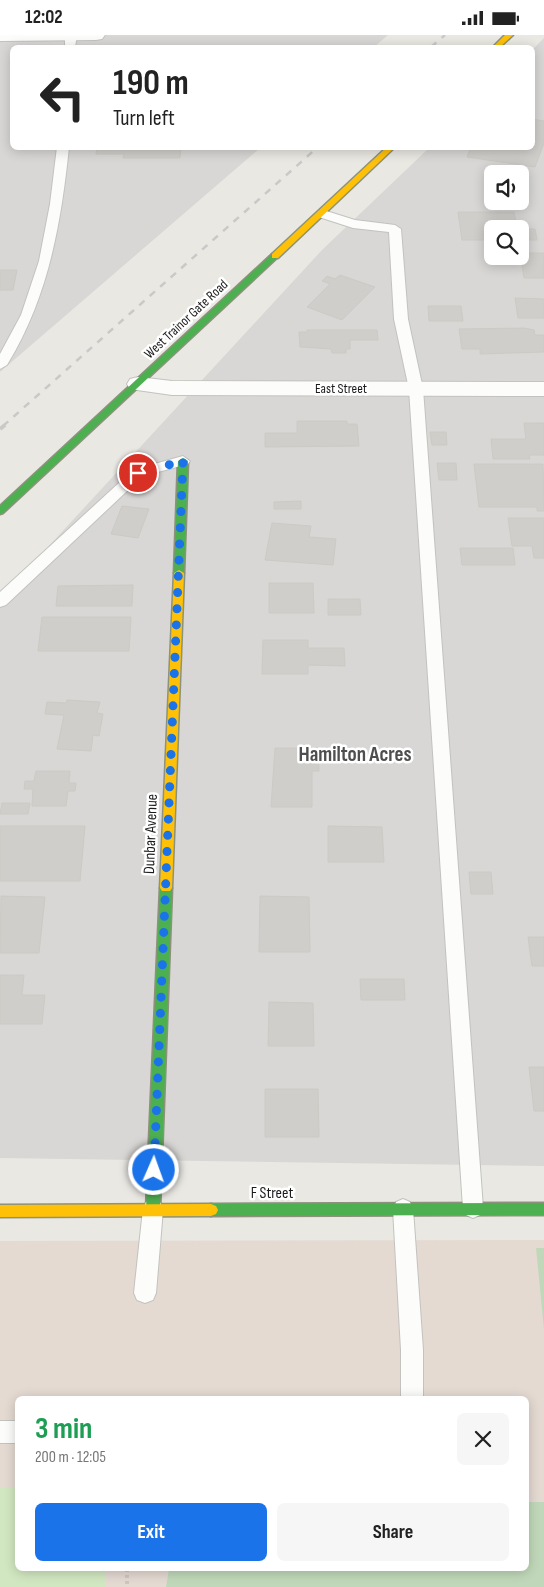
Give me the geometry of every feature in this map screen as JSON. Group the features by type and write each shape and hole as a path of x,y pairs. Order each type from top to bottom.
{"street":[{"path":"0,35 96,35"},
{"path":"498,45 509,35"},
{"name":"West Trainor Gate Road","path":"0,511 389,150"},
{"name":"East Street","path":"138,384 172,387 544,389"},
{"name":"Dunbar Avenue","path":"153,1209 183,461"},
{"name":"F Street","path":"0,1211 544,1209"}],"lane":[{"path":"0,365 17,341 35,297 58,197 63,150"},
{"path":"322,214 353,224 396,229 401,319 416,389 473,1208"},
{"path":"0,601 138,473 183,461"},
{"path":"145,1293 153,1209"},
{"path":"403,1209 412,1350 412,1396"},
{"path":"0,1432 15,1432"}],"path":[{"path":"127,1587 128,1571"}],"shaded area":[{"path":"0,35 388,35 376,45 10,45 10,150 258,150 0,372"},
{"path":"544,38 544,1166 0,1158 0,599 322,250 427,150 535,150 535,47"},
{"path":"544,1240 544,1587 0,1587 0,1241"}],"green space":[{"path":"536,1248 544,1248 544,1329"},
{"path":"0,1487 15,1488 15,1571 106,1571 106,1587 0,1587"},
{"path":"529,1502 544,1502 544,1587 166,1587 169,1571 529,1571"}],"building":[{"path":"535,120 544,121 544,143 535,167 467,157 470,150 535,150"},
{"path":"97,150 181,150 180,158 123,158 124,154 96,154"},
{"path":"458,212 514,212 515,220 484,220 484,240 462,240"},
{"path":"529,229 535,229 537,240 529,240"},
{"path":"529,253 544,253 544,278 524,278 522,265 529,265"},
{"path":"0,270 17,270 13,290 0,290"},
{"path":"340,275 375,287 342,320 307,307 330,284 322,281 327,276 335,279"},
{"path":"515,298 544,299 544,318 518,318"},
{"path":"428,306 461,306 463,321 429,321"},
{"path":"524,328 534,330 535,335 544,335 544,352 480,354 480,349 462,349 459,329"},
{"path":"307,330 377,330 378,340 350,340 350,349 346,349 346,353 332,353 331,349 300,347 299,332 307,332"},
{"path":"297,421 347,421 347,424 357,424 359,446 265,447 265,433 297,433"},
{"path":"524,423 544,423 544,455 529,455 530,459 493,459 491,439 526,439"},
{"path":"430,432 446,432 447,445 432,445"},
{"path":"437,463 456,463 457,480 439,480"},
{"path":"474,464 543,464 544,511 537,511 537,507 479,507"},
{"path":"301,501 301,509 274,509 274,502"},
{"path":"122,506 149,509 138,538 111,534"},
{"path":"508,518 544,518 544,558 534,558 532,546 512,546"},
{"path":"272,523 311,526 309,537 336,539 333,565 265,560"},
{"path":"460,548 513,548 515,565 462,565"},
{"path":"269,583 313,583 314,613 269,613"},
{"path":"133,585 132,606 56,606 58,586"},
{"path":"328,599 360,599 361,615 328,615"},
{"path":"42,617 131,617 129,651 38,651"},
{"path":"263,640 308,640 308,648 344,648 345,666 308,665 308,674 262,674"},
{"path":"67,700 100,702 97,713 103,714 99,736 93,735 91,751 57,749 64,715 45,714 47,702 66,703"},
{"path":"275,748 318,748 319,771 312,771 312,807 271,807"},
{"path":"36,771 70,771 69,783 76,783 75,791 68,791 66,806 32,806 33,789 24,789 25,781 34,781"},
{"path":"2,803 30,803 28,814 0,814"},
{"path":"0,826 85,826 80,881 0,881"},
{"path":"328,826 382,827 384,862 328,862"},
{"path":"469,872 491,872 493,894 471,894"},
{"path":"1,896 45,897 39,953 0,953"},
{"path":"260,896 309,897 310,952 259,952"},
{"path":"528,937 544,937 544,966 532,966"},
{"path":"0,975 24,975 22,995 45,995 42,1024 0,1024"},
{"path":"360,979 404,979 405,1000 361,1000"},
{"path":"269,1002 313,1003 314,1046 268,1046"},
{"path":"529,1067 544,1067 544,1111 534,1111"},
{"path":"265,1089 318,1089 319,1137 265,1137"}],"railway":[{"path":"433,45 445,35"},
{"path":"3,426 315,150"},
{"path":"0,429 5,425"}],"traffic: fast":[{"path":"0,511 275,256"},
{"path":"179,573 183,461"},
{"path":"153,1209 166,888"},
{"path":"211,1210 544,1209"}],"traffic: slow":[{"path":"498,45 509,35"},
{"path":"275,256 389,150"},
{"path":"166,888 179,573"},
{"path":"0,1211 211,1210"}],"district":[{"name":"Hamilton Acres","path":"355,754"}],"route":[{"path":"138,473 183,461 154,1170"}]}
